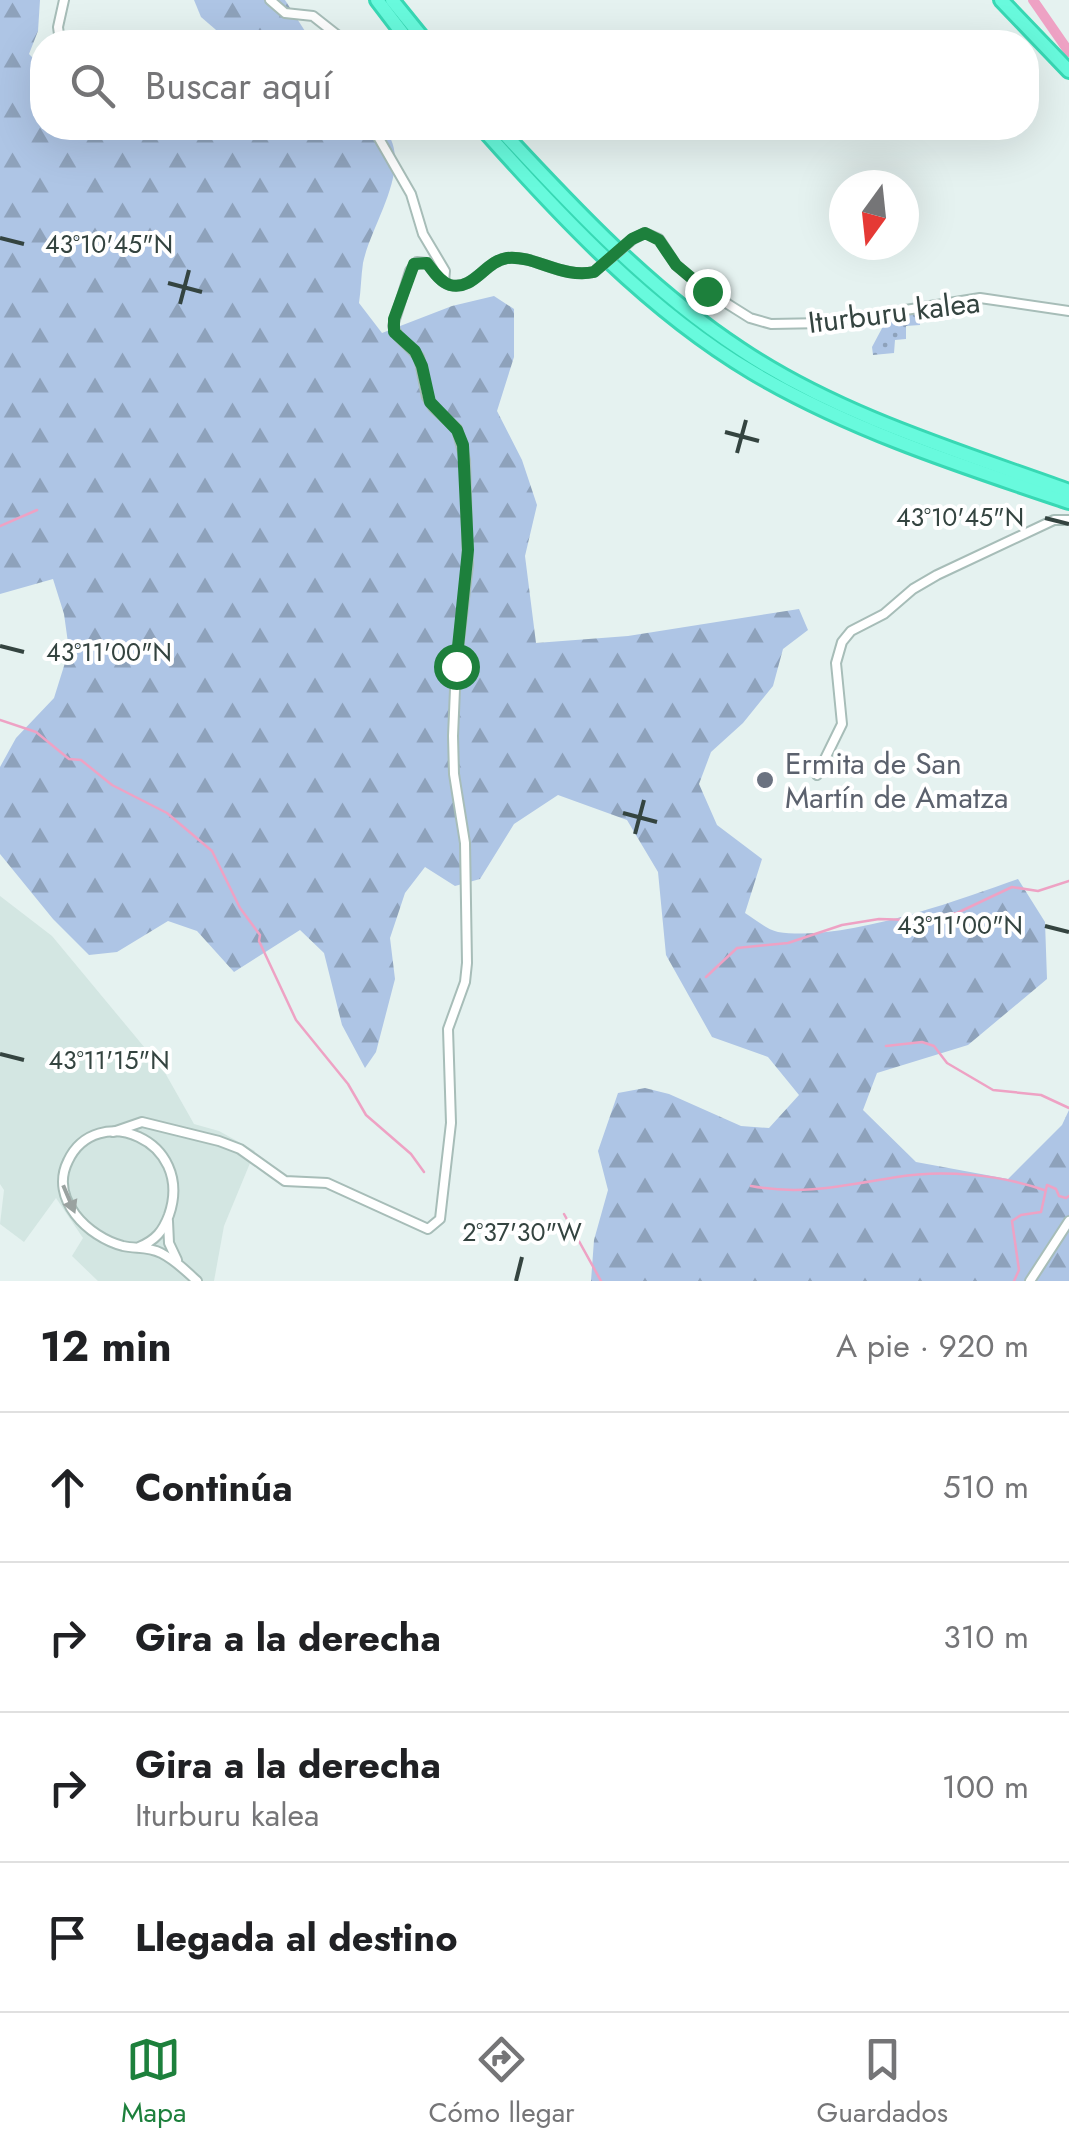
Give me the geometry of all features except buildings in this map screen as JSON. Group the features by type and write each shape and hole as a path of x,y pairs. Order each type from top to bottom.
{"highway":[{"path":"376,0 400,30"},
{"path":"392,0 416,30"},
{"path":"1001,0 1030,30"},
{"path":"1039,40 1069,71"},
{"path":"493,140 634,282 706,342 752,372 812,404 894,438 1069,502"},
{"path":"511,140 632,264 742,351 816,392 894,426 1069,490"}],"street":[{"path":"58,30 64,0"},
{"path":"270,0 285,13 313,16 333,30"},
{"path":"381,140 411,194 423,234 445,272 444,282"},
{"name":"Iturburu kalea","path":"444,282 454,286 469,282 508,258 558,271 594,272 632,239 645,233 654,236 692,280 750,318 771,324 825,322 980,298 1069,311"},
{"path":"197,1281 162,1253 122,1246 94,1230 71,1210 64,1197 63,1176 71,1156 92,1136 138,1122 184,1131 232,1145 286,1181 327,1182 423,1228 432,1228 440,1219 451,1123 448,1029 465,982 467,963 465,843 453,754 456,666 468,564 466,474 457,430 430,402 418,357 393,326 414,264 427,263 444,282"},
{"path":"817,775 842,724 836,663 842,642 851,631 884,614 937,575 1054,520 1069,520"},
{"path":"131,1136 138,1122"},
{"path":"113,1132 156,1146 168,1161 174,1183 169,1243 180,1264"},
{"path":"139,1247 157,1237 168,1219"},
{"path":"1030,1281 1069,1221"}],"shaded area":[{"path":"0,896 52,936 164,1071 194,1124 219,1131 255,1151 224,1226 214,1281 98,1281 72,1256 83,1238 56,1198 24,1242 0,1224 4,1190 0,1184"}],"green space":[{"path":"0,0 40,0 38,30 30,30 30,140 390,140 395,159 393,176 363,263 359,303 382,333 452,306 494,296 514,309 514,357 497,411 522,460 537,505 525,556 536,643 628,636 799,609 808,630 783,649 773,686 743,723 711,752 699,784 717,825 762,859 745,913 778,932 835,931 899,917 1018,879 1045,922 1047,979 968,1045 877,1073 863,1110 916,1162 1008,1179 1062,1125 1069,1110 1069,1281 591,1281 594,1240 608,1190 598,1151 618,1093 645,1088 669,1094 741,1126 769,1128 799,1095 768,1057 712,1037 666,955 658,872 627,820 558,795 514,824 480,879 455,886 425,867 405,893 390,938 395,979 376,1052 365,1068 342,1025 324,953 300,930 234,972 197,931 168,921 117,952 89,955 53,919 0,854 0,767 16,738 54,698 69,650 64,614 53,579 0,594"},
{"path":"194,0 285,0 304,30 216,30 201,17"},
{"path":"920,313 920,325 906,326 906,339 895,340 894,353 873,355 872,347 888,317"}],"waterway":[{"path":"1033,0 1069,52"},
{"path":"0,526 37,510"},
{"path":"0,720 36,732 69,759 81,760 112,785 167,813 212,851 240,908 260,935 259,941 296,1020 348,1084 366,1115 411,1154 424,1172"},
{"path":"706,977 737,948 788,943 842,925 879,919 912,920 957,913 1012,887 1038,891 1069,881"},
{"path":"886,1046 922,1042 934,1046 947,1063 993,1090 1041,1095 1069,1108"},
{"path":"751,1186 807,1190 915,1175 952,1174 991,1177 1044,1190"},
{"path":"1014,1281 1019,1270 1012,1221 1021,1215 1041,1212 1047,1185 1056,1189 1059,1196 1069,1196"},
{"path":"564,1214 601,1281"}],"place":[{"name":"Ermita de San Martín de Amatza","path":"765,780"}],"route":[{"path":"456,666 468,564 465,460 457,430 427,396 415,351 394,332 394,319 414,264 427,263 442,281 454,286 469,282 508,258 586,274 645,233 659,240 676,265 707,291"}]}
